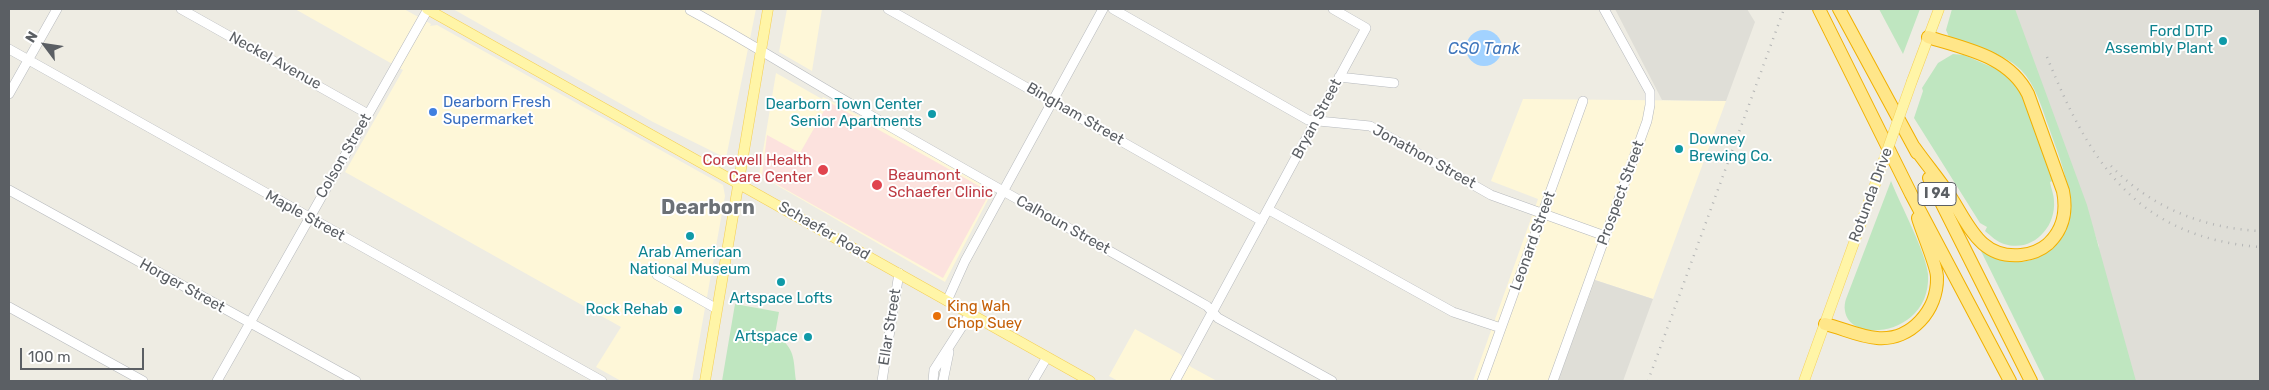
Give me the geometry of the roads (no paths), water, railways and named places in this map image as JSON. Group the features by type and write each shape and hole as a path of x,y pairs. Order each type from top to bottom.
{"highway":[{"name":"I 94","path":"1819,9 1911,194 2010,381"},
{"name":"I 94","path":"1839,9 1914,147 2031,381"},
{"path":"1914,147 1950,196 1980,244 1988,249 2004,255 2025,255 2046,245 2060,228 2065,205 2062,192 2028,94 2020,81 2013,72 1994,59 1928,37"},
{"path":"1825,324 1865,336 1884,339 1910,330 1924,318 1930,309 1936,294 1937,275 1924,241 1911,194"}],"main road":[{"name":"Schaefer Road","path":"427,9 739,182 1090,381"},
{"path":"705,381 768,9"},
{"name":"Rotunda Drive","path":"1804,381 1938,9"}],"street":[{"path":"9,94 57,9"},
{"name":"Neckel Avenue","path":"181,9 368,114"},
{"name":"Colson Street","path":"217,381 427,9"},
{"name":"Bingham Street","path":"888,9 1262,221"},
{"path":"947,301 965,261 1103,9"},
{"name":"Jonathon Street","path":"1113,9 1296,114 1315,122 1345,122 1370,126 1491,194 1605,236"},
{"name":"Bryan Street","path":"1262,221 1366,28 1333,9"},
{"name":"Prospect Street","path":"1553,381 1647,121 1649,91 1604,9"},
{"name":"Calhoun Street","path":"690,10 1003,191 1207,306 1218,318 1332,381"},
{"name":"Maple Street","path":"9,49 602,381"},
{"path":"1339,77 1394,83"},
{"name":"Leonard Street","path":"1482,381 1583,101"},
{"name":"Horger Street","path":"9,190 356,381"},
{"path":"1269,210 1452,312 1501,328"},
{"path":"1175,381 1262,221"},
{"name":"Ellar Street","path":"882,381 899,273"},
{"path":"657,275 717,309"},
{"path":"9,307 143,381"},
{"path":"933,381 934,370 970,314"},
{"path":"943,381 949,349"},
{"path":"1033,381 1047,357"}],"water":[{"name":"CSO Tank","path":"1484,30 1491,31 1497,35 1501,41 1501,55 1497,61 1491,65 1484,66 1477,65 1471,61 1467,55 1466,48 1467,41 1471,35 1477,31"}],"railway":[{"path":"1648,381 1784,9"},
{"path":"2047,57 2063,95 2081,130 2101,161 2123,188 2149,210 2180,228 2217,240 2260,247"},
{"path":"2111,166 2144,193 2180,213 2218,225 2260,231"}],"place":[{"name":"Ford DTP Assembly Plant","path":"2223,41"},
{"name":"Dearborn Fresh Supermarket","path":"433,112"},
{"name":"Dearborn Town Center Senior Apartments","path":"932,114"},
{"name":"Downey Brewing Co.","path":"1679,149"},
{"name":"Corewell Health Care Center","path":"823,170"},
{"name":"Beaumont Schaefer Clinic","path":"877,185"},
{"name":"Arab American National Museum","path":"690,236"},
{"name":"Artspace Lofts","path":"781,282"},
{"name":"Rock Rehab","path":"678,310"},
{"name":"King Wah Chop Suey","path":"937,316"},
{"name":"Artspace","path":"808,337"}],"district":[{"name":"Dearborn","path":"708,208"}]}
